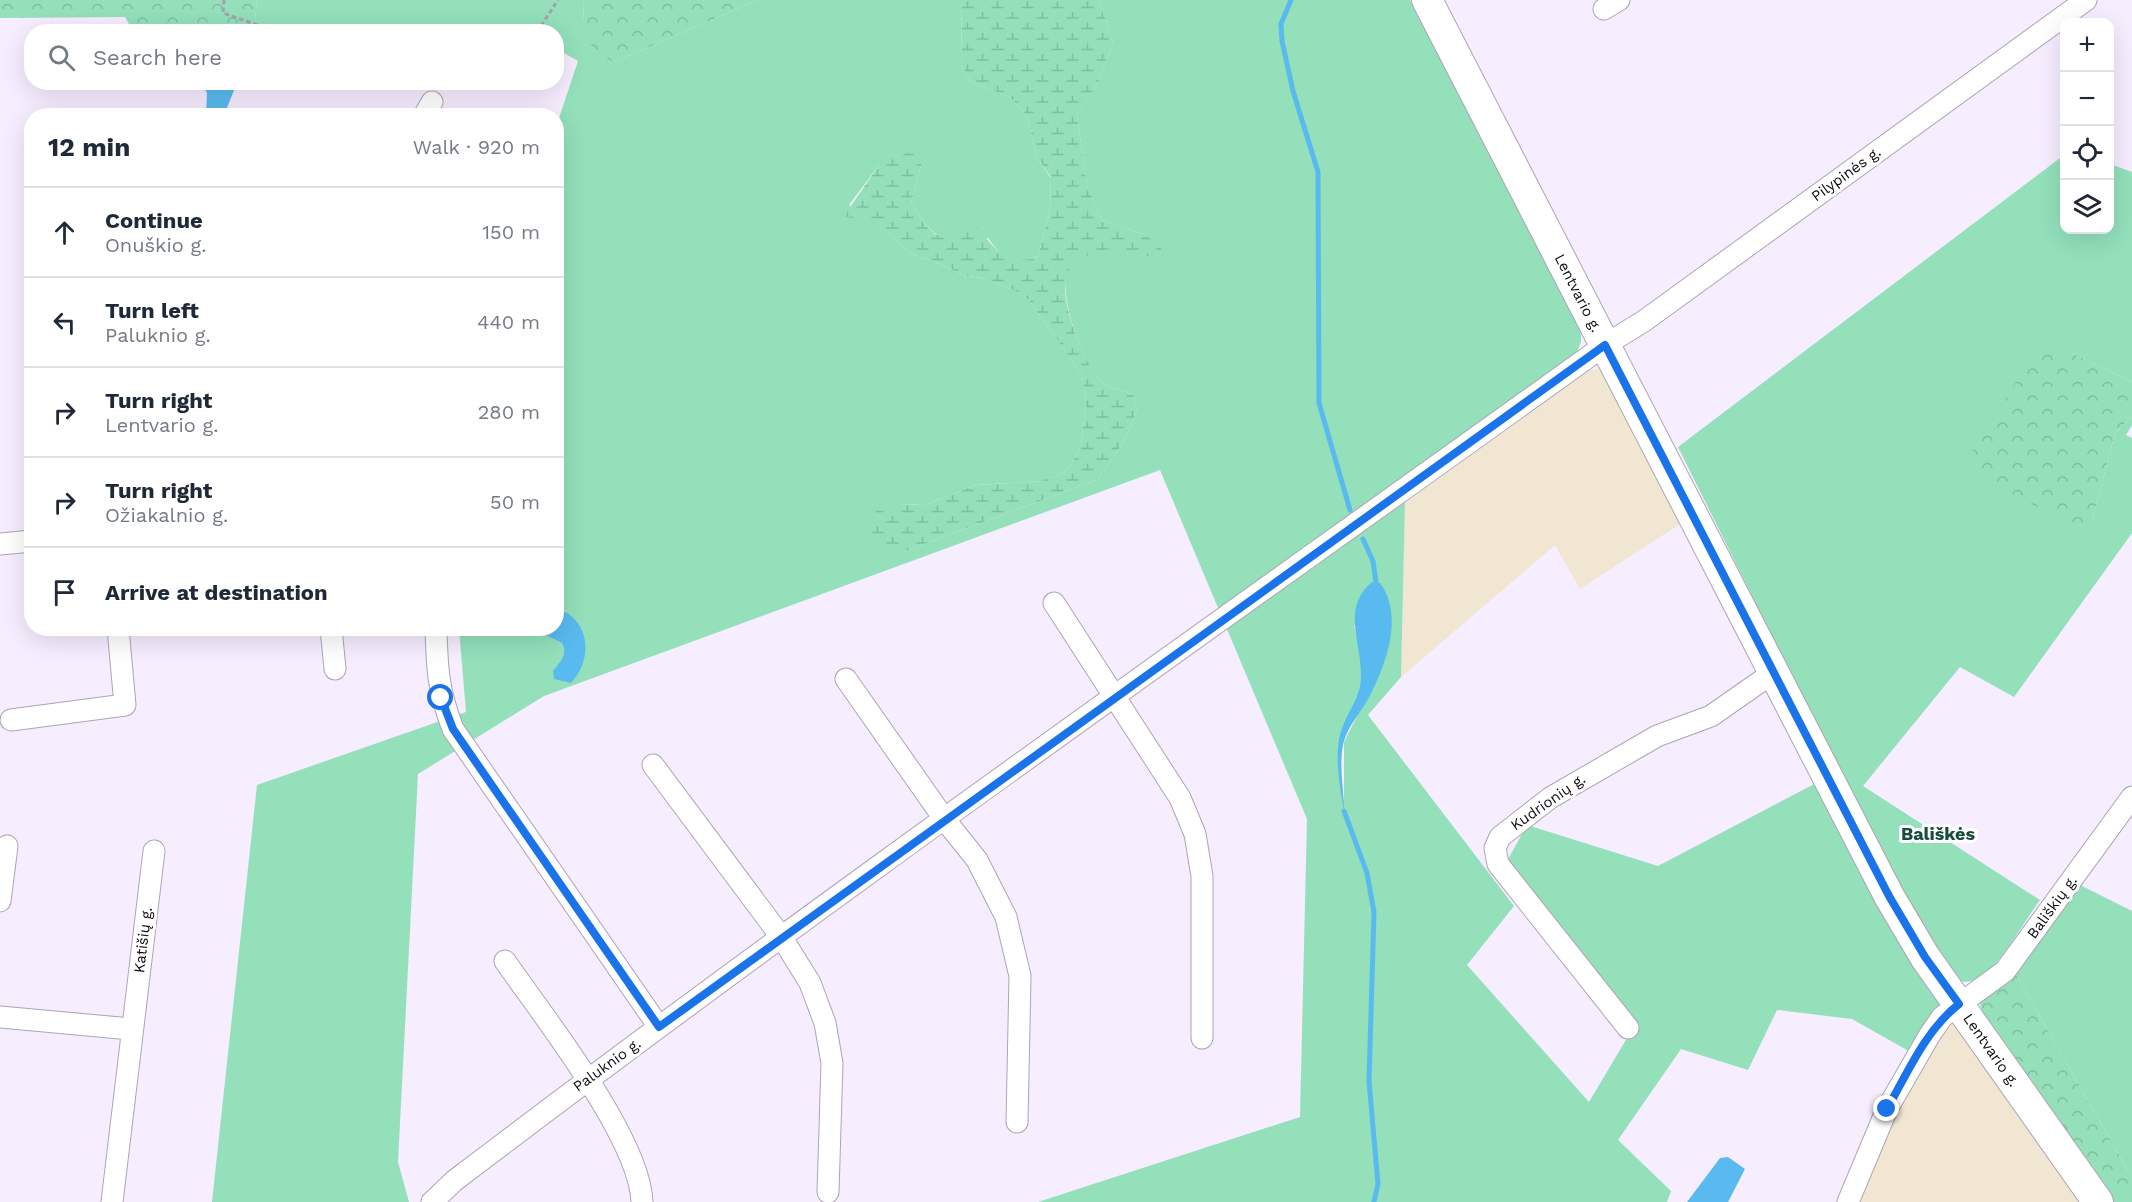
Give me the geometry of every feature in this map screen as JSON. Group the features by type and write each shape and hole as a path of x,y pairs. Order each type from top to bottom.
{"main road":[{"name":"Lentvario g.","path":"1427,0 1889,896 1925,957 2098,1202"}],"street":[{"name":"Pilypinės g.","path":"1605,345 1644,321 2086,0"},
{"name":"Paluknio g.","path":"432,1202 454,1181 587,1079 1605,345"},
{"path":"0,544 24,542"},
{"path":"1054,603 1180,798 1195,834 1202,876 1202,1038"},
{"path":"11,720 125,705 119,636"},
{"path":"332,636 335,669"},
{"path":"436,636 437,679 441,698 453,729 659,1027"},
{"name":"Kudrionių g.","path":"1628,1028 1498,864 1495,848 1500,837 1582,777 1657,736 1711,716 1774,672"},
{"path":"846,679 945,820 976,860 1006,916 1020,976 1017,1122"},
{"path":"653,765 782,938 810,983 825,1023 832,1063 828,1192"},
{"name":"Bališkių g.","path":"1848,1202 1887,1109 1942,1017 2005,971 2132,797"},
{"path":"0,901 7,846"},
{"name":"Katišių g.","path":"112,1202 154,851"},
{"path":"505,961 587,1079 633,1161 642,1202"},
{"path":"0,1017 131,1029"}],"path":[{"path":"224,0 224,13 255,24"},
{"path":"542,24 558,0"}],"shaded area":[{"path":"1600,369 1608,376 1683,522 1580,589 1555,545 1401,677 1405,501 1590,370"},
{"path":"1947,1002 2084,1202 1853,1202"}],"green space":[{"path":"0,0 257,0 255,24 129,24 125,17 0,18"},
{"path":"257,0 583,0 584,22 614,62 758,0 961,0 962,66 971,82 1010,97 1027,116 1037,158 1051,178 1050,209 1038,256 1021,260 1009,259 998,251 988,238 937,235 924,223 911,203 922,162 879,165 849,205 878,224 911,254 936,262 963,275 986,279 1015,291 1029,300 1082,375 1086,403 1081,445 1070,467 1060,475 1041,481 976,485 927,504 899,505 908,550 1097,480 1124,442 1137,410 1134,396 1101,381 1086,359 1073,325 1066,290 1066,276 1070,265 1082,256 1099,249 1114,247 1157,258 1142,234 1102,220 1087,185 1077,115 1099,81 1113,42 1099,0 1410,0 1581,331 1581,342 1577,352 1394,486 1405,501 1401,677 1368,715 1514,906 1467,965 1589,1102 1633,1028 1507,861 1527,825 1658,866 1820,781 1947,1002 1914,1054 1852,1019 1777,1010 1748,1070 1681,1049 1618,1140 1671,1191 1667,1202 1038,1202 1300,1117 1307,819 1160,470 544,696 418,774 398,1162 409,1202 212,1202 257,785 466,712 460,636 547,636 562,643 564,647 561,662 553,672 571,683 564,620 562,108 578,61 564,53 564,24 255,24","holes":["1354,625 1390,636 1384,663 1344,742 1344,805 1339,763 1342,728 1360,689 1362,661"]},
{"path":"583,0 758,0 614,62 593,51 584,22"},
{"path":"961,0 1099,0 1113,42 1099,81 1077,115 1087,185 1102,220 1142,234 1160,244 1162,251 1157,258 1125,250 1101,250 1071,264 1067,274 1066,301 1077,339 1089,364 1105,384 1134,396 1137,410 1124,442 1097,480 908,550 898,550 882,546 873,537 873,521 876,511 899,505 927,504 976,485 1040,481 1060,475 1070,467 1081,445 1086,403 1082,375 1029,300 1015,291 986,279 963,275 936,262 911,254 878,224 844,216 879,165 912,151 922,162 911,203 924,223 936,235 957,235 974,225 1001,254 1008,258 1026,260 1038,256 1050,209 1051,177 1037,158 1027,116 1010,97 971,82 962,66"},
{"path":"2060,158 2060,234 2114,234 2114,165 2132,172 2132,382 2067,351 2092,521 2115,433 2132,416 2132,425 2126,435 2132,438 2132,533 2014,697 1960,667 1863,786 2040,900 1997,963 1982,977 1968,982 1954,980 1886,865 1678,447"},
{"path":"2053,348 2067,351 2132,382 2132,416 2115,433 2092,521 2082,526 2067,523 1982,478 1973,464 1971,453 2036,350"},
{"path":"2080,885 2132,911 2132,1178 2014,971"},
{"path":"2014,971 2132,1178 2132,1202 2114,1202 1982,1011 1980,1003 1982,998"}],"water":[{"path":"205,90 234,90 227,108 206,108"},
{"path":"1372,582 1380,583 1387,596 1392,626 1386,658 1374,688 1344,741 1341,767 1344,811 1338,770 1339,738 1360,686 1360,657 1355,617 1357,605 1362,593"},
{"path":"564,612 579,625 584,634 585,644 582,665 571,683 554,679 553,671 564,651 562,643 547,636 564,636"},
{"path":"1728,1157 1745,1169 1728,1202 1687,1202 1720,1158"}],"waterway":[{"path":"1291,0 1281,24 1282,41 1293,91 1318,172 1319,403 1350,510"},
{"path":"1363,539 1373,561 1376,582"},
{"path":"1344,811 1367,873 1374,912 1369,1081 1378,1184 1374,1202"}],"district":[{"name":"Bališkės","path":"1938,834"}],"route":[{"path":"441,698 453,729 659,1027 1219,621 1605,345 1889,896 1925,957 1959,1004 1942,1017 1887,1109"}]}
